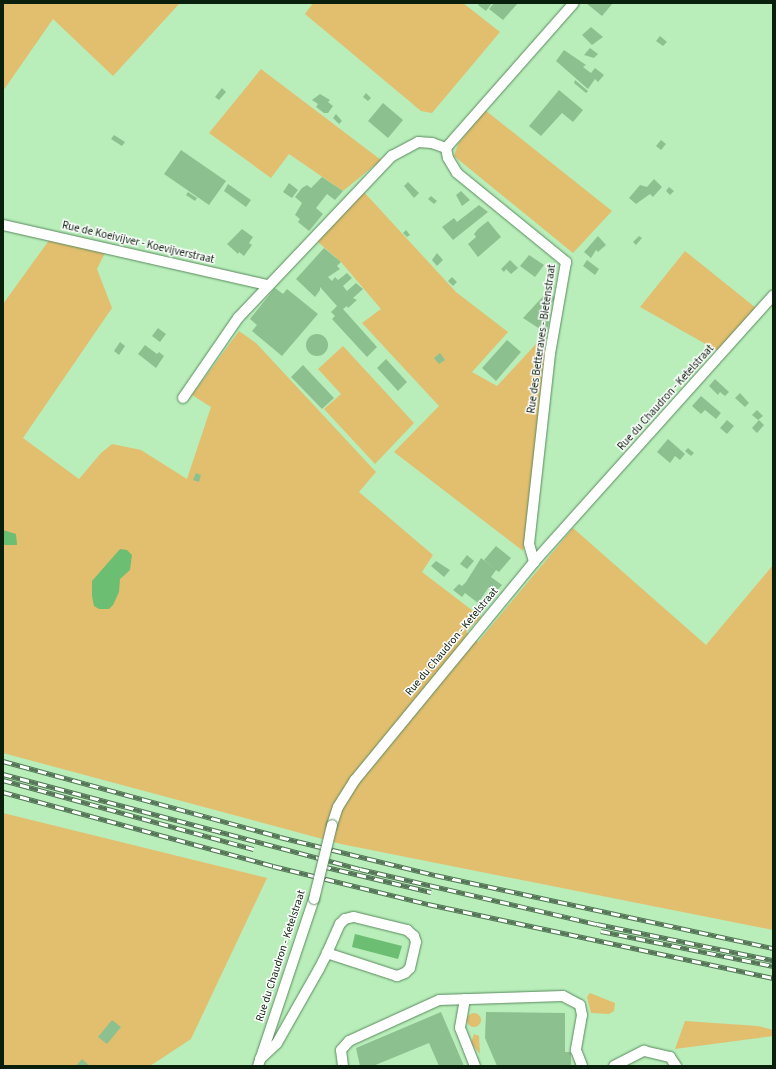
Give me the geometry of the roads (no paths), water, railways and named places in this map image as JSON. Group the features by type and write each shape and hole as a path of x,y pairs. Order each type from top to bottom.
{"street":[{"path":"183,398 238,318 392,156 418,142 432,143 446,148 574,3"},
{"name":"Rue des Betteraves - Bietenstraat","path":"446,148 448,158 457,173 566,262 550,354 532,513 529,544 534,562"},
{"name":"Rue de Koeivijver - Koevijverstraat","path":"3,225 268,285"},
{"name":"Rue du Chaudron - Ketelstraat","path":"259,1062 314,899 338,806 355,780 534,562 773,296"},
{"path":"259,1062 277,1043 327,953 340,924 354,917 407,930 414,936 416,942 410,968 405,973 397,976 327,953"},
{"path":"343,1066 341,1050 349,1041 428,1004 440,1000 563,996 576,1002 580,1006 582,1015 576,1050 582,1066"},
{"path":"465,999 460,1028 475,1066"},
{"path":"614,1066 644,1051 670,1057 675,1065"}],"railway":[{"path":"3,761 280,837 435,875 773,948"},
{"path":"3,774 360,869 597,924 773,960"},
{"path":"3,780 254,849"},
{"path":"3,792 273,866 428,904 773,978"},
{"path":"322,866 431,892"},
{"path":"601,931 773,966"}]}
